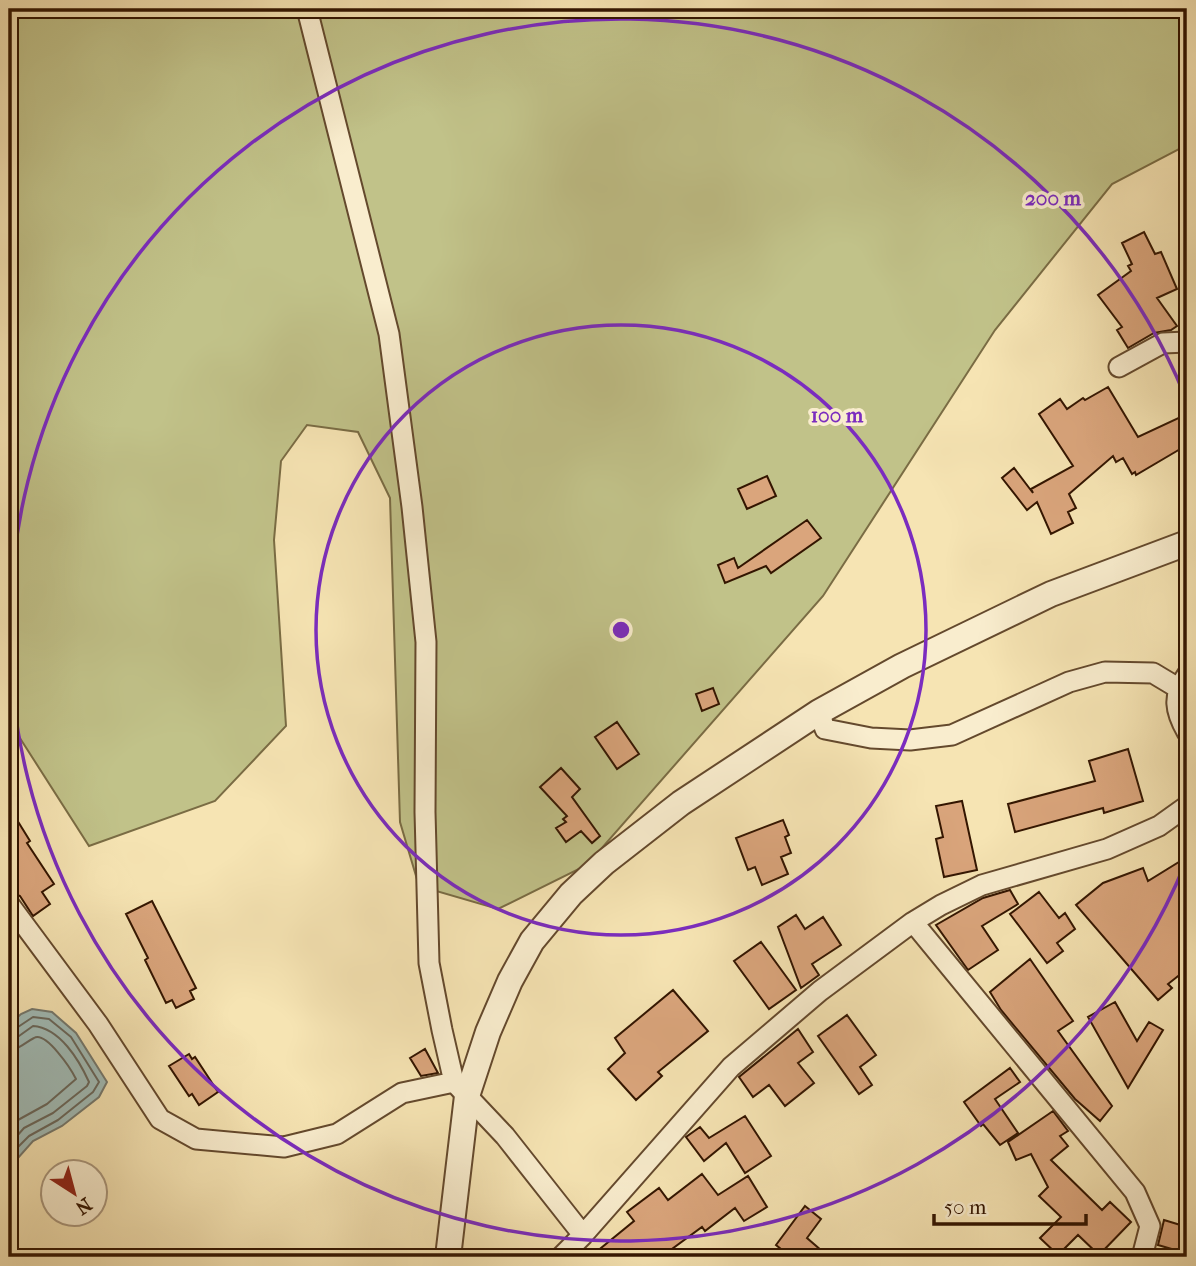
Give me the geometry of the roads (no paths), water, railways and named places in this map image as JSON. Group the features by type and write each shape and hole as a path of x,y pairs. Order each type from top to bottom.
{"street":[{"path":"307,9 389,334 412,507 426,642 425,812 429,963 460,1089 448,1257"},
{"path":"1119,367 1163,343 1187,342"},
{"path":"460,1089 510,981 532,941 571,894 604,863 681,803 819,712 902,666 1051,594 1187,542"},
{"path":"819,712 825,729 871,738 910,740 951,735 1069,682 1105,672 1153,673 1183,681 1177,714 1187,732"},
{"path":"561,1257 583,1236 731,1067 820,991 914,922 982,885 1107,849 1158,825 1187,806"},
{"path":"9,904 98,1024 160,1119 196,1139 284,1147 337,1134 402,1093 460,1089"},
{"path":"914,922 1135,1192 1150,1226 1142,1257"},
{"path":"460,1089 505,1136 583,1236"}],"water":[{"path":"32,1009 52,1012 76,1033 107,1082 99,1097 62,1126 33,1141 9,1164 9,1025 21,1014"}]}
